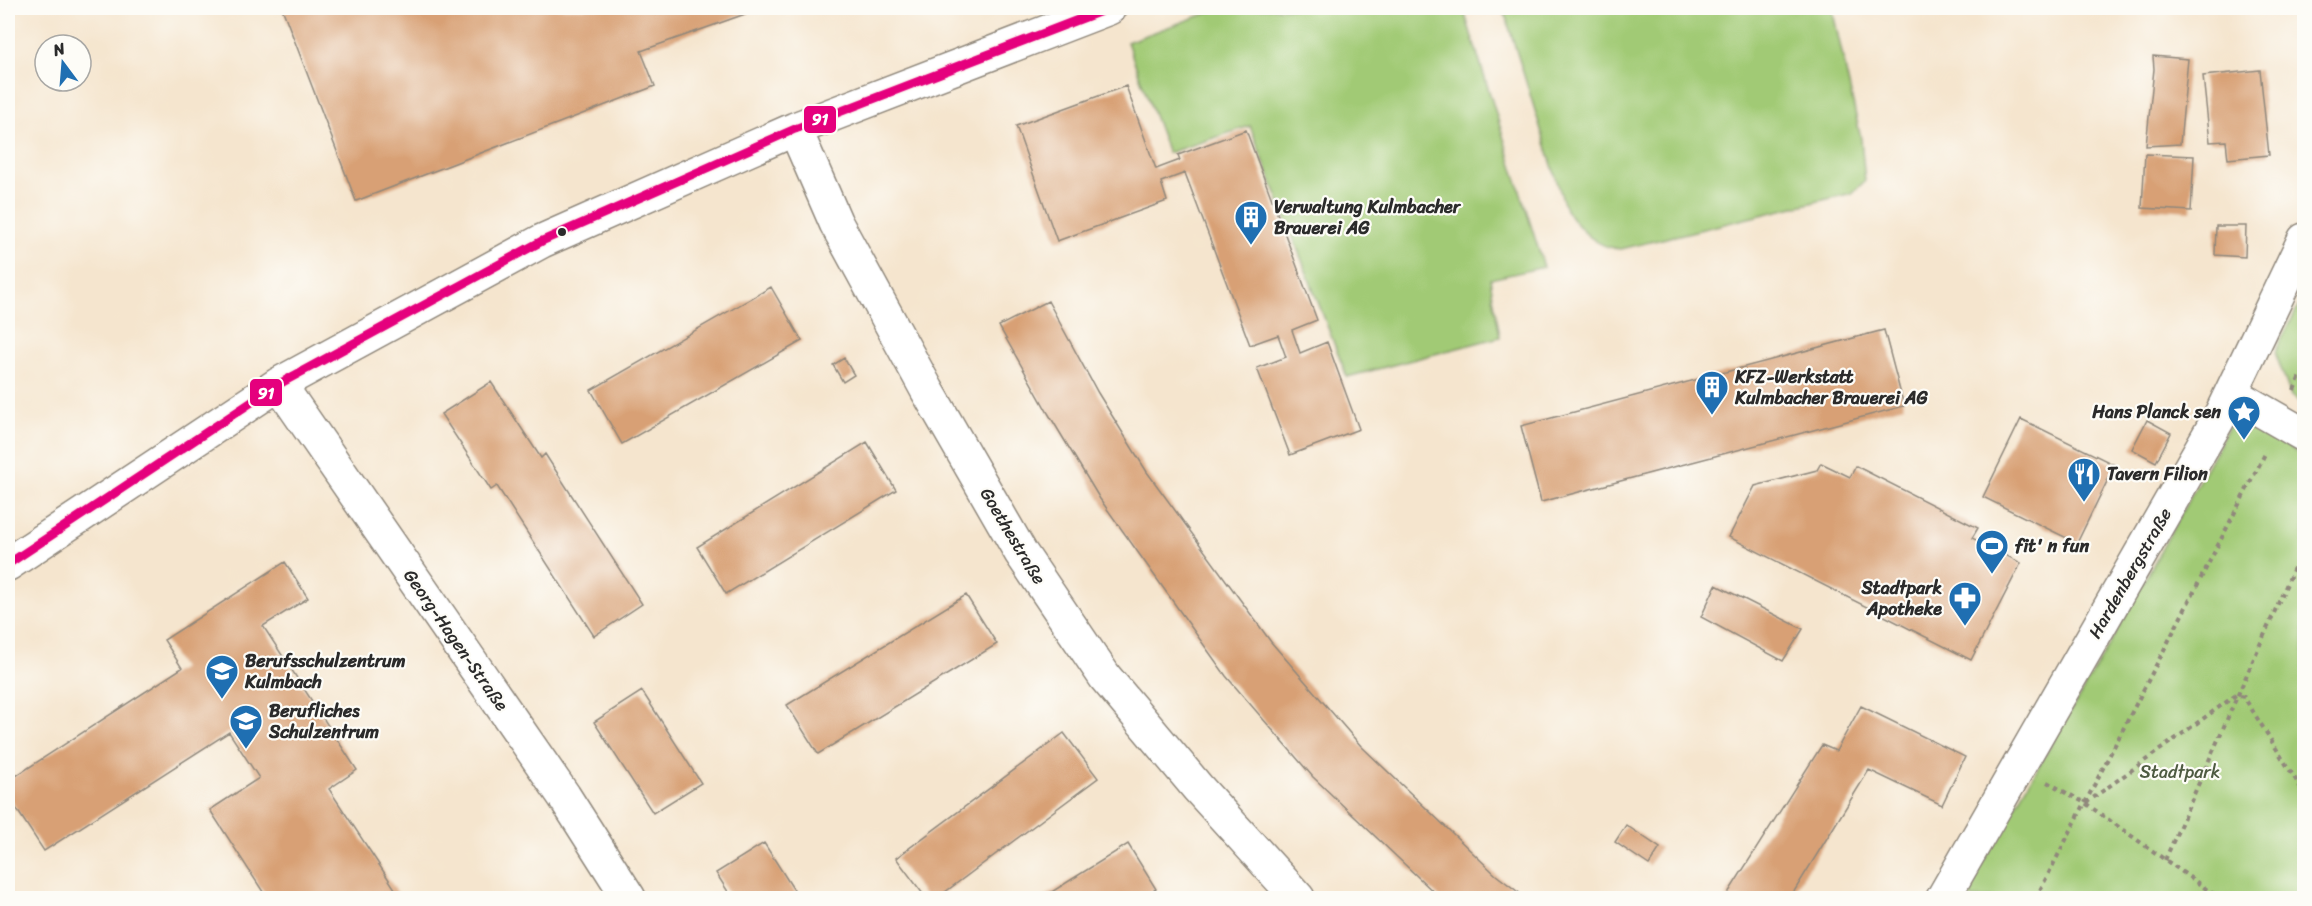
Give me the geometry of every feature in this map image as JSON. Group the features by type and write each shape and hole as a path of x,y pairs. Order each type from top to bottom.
{"street":[{"path":"8,564 279,384 542,241 795,129 1109,8"},
{"name":"Goethestraße","path":"795,129 836,223 927,390 1021,553 1106,677 1198,788 1298,898"},
{"name":"Hardenbergstraße","path":"1942,898 2215,424 2304,240"},
{"name":"Georg-Hagen-Straße","path":"279,384 564,795 629,898"},
{"path":"2231,393 2293,428"}],"path":[{"path":"2036,898 2085,803 2293,428"},
{"path":"2165,860 2304,545"},
{"path":"2085,803 2236,695 2244,697 2304,793"},
{"path":"2018,765 2085,803 2219,898"}],"green space":[{"path":"1221,8 1463,8 1544,267 1490,279 1500,337 1347,377 1250,126 1168,153 1127,42"},
{"path":"1503,8 1832,8 1861,139 1865,181 1852,193 1621,249 1603,245 1589,236 1566,210"},
{"path":"2304,295 2304,405 2291,396 2275,352"},
{"name":"Stadtpark","path":"2236,413 2304,457 2304,898 1962,898 2108,647"}],"building":[{"path":"282,8 762,8 641,51 655,86 356,201"},
{"path":"2153,56 2188,59 2180,144 2146,146 2154,69"},
{"path":"2260,70 2269,155 2228,159 2226,141 2210,142 2203,76"},
{"path":"1126,86 1156,169 1180,160 1178,155 1246,130 1317,320 1292,330 1300,353 1327,342 1359,429 1290,455 1257,368 1286,357 1278,335 1250,345 1185,173 1161,182 1167,201 1057,241 1016,126"},
{"path":"2145,154 2194,156 2191,211 2142,208"},
{"path":"2216,226 2246,226 2245,257 2215,255"},
{"path":"771,287 802,341 622,444 591,390"},
{"path":"1048,301 1098,393 1147,472 1271,642 1361,746 1496,875 1526,898 1440,898 1313,777 1226,676 1100,499 999,326"},
{"name":"KFZ-Werkstatt Kulmbacher Brauerei AG","path":"1884,330 1904,406 1541,502 1521,426"},
{"path":"844,358 854,375 843,382 833,365"},
{"path":"491,382 541,458 545,454 642,604 594,636 497,486 491,490 441,414"},
{"path":"2021,419 2115,465 2077,543 1983,497"},
{"path":"2147,420 2171,433 2156,462 2132,449"},
{"path":"867,442 896,490 726,594 697,547"},
{"path":"1821,463 1850,477 1856,466 1978,528 1972,538 2021,563 1971,660 1729,537 1755,486 1817,470"},
{"name":"Berufsschulzentrum Kulmbach","path":"285,562 308,598 263,626 357,770 329,789 401,898 267,898 210,810 259,778 229,732 44,851 8,796 8,781 182,668 164,640"},
{"path":"1716,585 1803,629 1783,661 1701,617"},
{"path":"966,595 997,644 818,754 787,705"},
{"path":"642,691 701,783 653,813 594,722"},
{"path":"1861,706 1965,757 1942,805 1869,770 1790,898 1725,898 1822,745 1836,751"},
{"path":"1064,733 1098,778 937,898 926,898 896,858"},
{"path":"1626,825 1660,848 1649,865 1615,842"},
{"path":"764,843 799,898 732,898 716,873"},
{"path":"1128,844 1156,889 1141,898 1042,898"}],"transit line":[{"name":"91","path":"8,564 279,384 542,241 795,129 1109,8"}],"place":[{"name":"Verwaltung Kulmbacher Brauerei AG","path":"1251,246"},
{"name":"KFZ-Werkstatt Kulmbacher Brauerei AG","path":"1712,416"},
{"name":"Hans Planck sen","path":"2244,441"},
{"name":"Tavern Filion","path":"2084,503"},
{"name":"fit' n fun","path":"1992,575"},
{"name":"Stadtpark Apotheke","path":"1965,627"},
{"name":"Berufsschulzentrum Kulmbach","path":"222,700"},
{"name":"Berufliches Schulzentrum","path":"246,750"}]}
